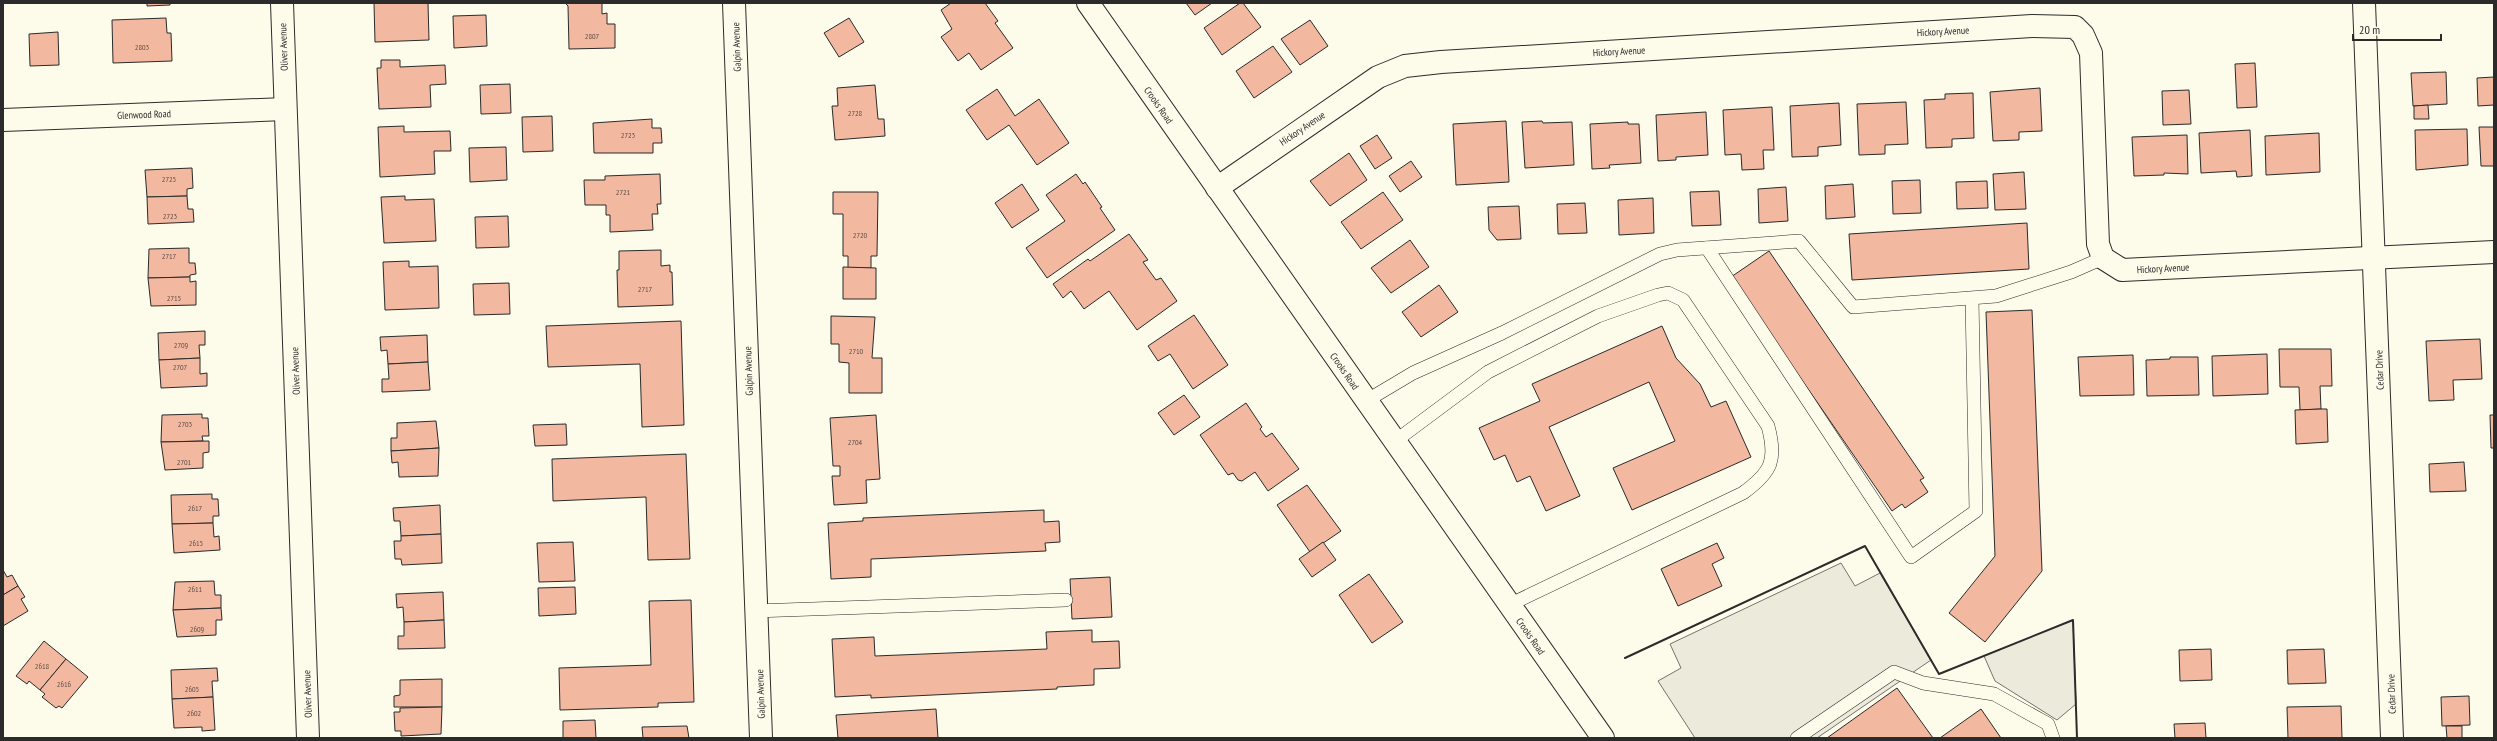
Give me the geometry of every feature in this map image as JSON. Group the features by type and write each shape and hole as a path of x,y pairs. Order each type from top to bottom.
{"street":[{"name":"Oliver Avenue","path":"282,3 308,738"},
{"name":"Galpin Avenue","path":"734,3 761,738"},
{"name":"Crooks Road","path":"1088,3 1394,442 1603,738"},
{"name":"Cedar Drive","path":"2364,3 2392,738"},
{"name":"Hickory Avenue","path":"1217,188 1378,77 1405,66 1441,62 2032,26 2075,28 2083,35 2091,53 2098,244 2103,258 2122,270 2494,252"},
{"name":"Glenwood Road","path":"3,120 285,109"}],"lane":[{"path":"1366,401 1413,373 1502,333 1660,254 1707,248 1799,241 1853,307 1996,296 2071,272 2103,258"},
{"path":"1707,248 1911,557 1976,511 1972,299"},
{"path":"1394,442 1488,372 1598,316 1658,295 1668,293 1683,300 1768,426 1774,449 1769,468 1758,482 1743,493 1509,605"},
{"path":"757,612 1066,600"},
{"path":"1797,738 1894,672 1923,683 1994,694 2048,724 2054,738"}],"shaded area":[{"path":"1841,563 1855,586 1880,573 1931,660 1817,738 1695,738 1658,681 1681,668 1670,644"},
{"path":"2073,620 2076,704 2057,720 1995,681 1984,656"}],"building":[{"path":"147,3 170,3 170,5 147,6"},
{"path":"374,3 428,3 429,40 375,42"},
{"path":"565,3 602,3 602,14 607,13 607,24 615,24 615,48 569,49 568,6"},
{"path":"951,3 985,3 998,21 995,23 1013,48 981,70 969,53 958,61 941,37 952,29 941,10"},
{"path":"1186,3 1212,3 1195,15"},
{"path":"1240,3 1243,3 1261,27 1222,55 1204,28"},
{"path":"486,15 487,46 454,48 453,16"},
{"path":"166,18 167,33 171,33 172,61 113,63 112,20"},
{"path":"849,18 864,42 839,57 824,33"},
{"path":"1310,20 1328,46 1300,65 1281,39"},
{"path":"58,32 59,65 30,66 29,34"},
{"path":"1273,46 1292,72 1254,98 1236,71"},
{"path":"381,60 400,60 400,67 445,65 446,84 430,85 431,107 379,109 377,68 381,68"},
{"path":"2255,63 2257,107 2237,108 2235,64"},
{"path":"2446,72 2447,104 2413,106 2411,73"},
{"path":"2494,77 2494,105 2478,106 2477,78"},
{"path":"510,84 511,113 481,114 480,85"},
{"path":"875,85 878,119 884,119 885,136 835,140 832,106 838,106 837,88"},
{"path":"2040,88 2042,131 2019,132 2019,140 1993,141 1990,92"},
{"path":"997,89 1015,116 1039,99 1069,143 1037,165 1009,125 987,140 966,110"},
{"path":"2189,90 2191,124 2163,125 2162,91"},
{"path":"1973,93 1974,138 1952,139 1952,147 1926,148 1924,100 1945,99 1945,94"},
{"path":"1906,102 1908,144 1885,145 1885,154 1859,155 1857,104"},
{"path":"1839,103 1841,145 1818,147 1818,156 1792,157 1790,106"},
{"path":"2428,105 2429,119 2414,119 2414,106"},
{"path":"1772,107 1774,150 1763,150 1764,169 1742,170 1741,154 1725,155 1723,110"},
{"path":"1706,112 1708,155 1676,157 1676,160 1658,161 1656,115"},
{"path":"552,116 553,151 523,152 522,117"},
{"path":"652,119 652,128 661,128 662,143 653,143 653,153 594,153 593,123"},
{"path":"1506,121 1509,182 1456,185 1453,124"},
{"path":"1542,121 1543,123 1572,122 1574,165 1525,168 1522,122"},
{"path":"1628,122 1628,124 1639,124 1641,163 1609,165 1610,168 1592,169 1590,124"},
{"path":"404,126 404,132 450,131 451,151 434,151 435,174 380,177 378,127"},
{"path":"2479,127 2494,127 2494,166 2481,166"},
{"path":"2467,129 2468,165 2416,170 2415,130"},
{"path":"2250,130 2252,176 2237,177 2236,171 2201,173 2199,133"},
{"path":"2319,133 2320,172 2266,175 2265,136"},
{"path":"1377,135 1392,158 1375,169 1360,146"},
{"path":"2187,135 2188,174 2164,173 2164,175 2134,176 2132,137"},
{"path":"506,147 507,180 470,182 469,148"},
{"path":"1349,153 1367,180 1330,206 1310,181"},
{"path":"1411,161 1422,177 1400,192 1389,176"},
{"path":"192,168 193,188 187,189 187,196 147,197 145,170"},
{"path":"2024,172 2026,209 1995,210 1993,174"},
{"path":"660,174 661,204 657,204 658,214 652,214 653,230 610,232 610,215 606,215 606,205 585,205 584,180 605,180 605,176"},
{"path":"1076,174 1083,184 1085,182 1115,230 1047,278 1026,248 1065,221 1046,195"},
{"path":"1920,180 1921,213 1893,214 1892,181"},
{"path":"1987,181 1988,208 1957,209 1956,182"},
{"path":"1022,184 1039,210 1012,228 995,203"},
{"path":"1853,184 1855,217 1826,219 1825,186"},
{"path":"1786,187 1788,221 1759,223 1758,189"},
{"path":"1719,191 1721,225 1692,226 1690,192"},
{"path":"833,192 878,192 877,256 871,256 871,268 848,268 848,256 843,256 843,214 833,214"},
{"path":"1383,192 1403,220 1361,249 1341,222"},
{"path":"187,196 188,209 193,209 194,222 148,224 147,197"},
{"path":"405,196 405,200 434,199 436,241 384,243 381,197"},
{"path":"1653,198 1654,233 1619,235 1618,200"},
{"path":"1585,203 1587,233 1558,234 1557,204"},
{"path":"1519,206 1521,239 1497,240 1489,230 1488,207"},
{"path":"508,216 509,247 476,248 475,217"},
{"path":"2027,223 2029,269 1852,280 1849,234"},
{"path":"1129,234 1148,260 1143,262 1156,280 1161,278 1177,301 1137,330 1109,291 1084,309 1071,291 1063,298 1053,284 1088,259 1090,261"},
{"path":"1410,240 1429,267 1391,293 1371,268"},
{"path":"189,248 189,263 195,263 196,274 190,275 190,277 148,278 149,249"},
{"path":"661,250 661,266 670,265 670,272 672,272 673,305 618,307 617,270 619,270 619,251"},
{"path":"1769,251 1924,478 1920,480 1928,492 1905,508 1902,504 1892,511 1731,277"},
{"path":"409,261 409,267 438,266 439,308 385,310 383,262"},
{"path":"843,267 876,268 876,299 843,299"},
{"path":"190,277 190,282 196,281 196,305 151,306 148,278"},
{"path":"509,283 510,314 474,315 473,284"},
{"path":"1439,285 1458,312 1421,337 1402,312"},
{"path":"2032,310 2042,571 1985,642 1949,613 1995,556 1986,312"},
{"path":"1194,315 1228,365 1193,389 1170,354 1158,361 1148,346"},
{"path":"831,316 875,317 872,358 882,358 882,393 849,393 849,363 839,362 839,344 831,344"},
{"path":"681,321 684,425 642,427 640,364 548,367 546,326"},
{"path":"1662,326 1676,358 1700,384 1711,407 1726,401 1751,457 1632,510 1613,468 1675,441 1649,382 1549,427 1580,496 1546,511 1530,476 1517,482 1505,455 1494,460 1479,428 1540,401 1532,384"},
{"path":"205,331 205,345 199,345 200,358 159,360 158,333"},
{"path":"427,335 428,362 388,364 387,350 381,351 380,337"},
{"path":"2480,339 2482,379 2453,380 2454,400 2429,401 2426,341"},
{"path":"2279,349 2331,349 2332,386 2320,386 2321,409 2300,410 2299,387 2280,387"},
{"path":"2267,354 2268,394 2213,396 2212,356"},
{"path":"2133,355 2134,395 2080,396 2078,357"},
{"path":"2170,357 2198,357 2199,395 2147,396 2146,360 2170,359"},
{"path":"200,358 200,374 207,373 207,386 161,388 159,360"},
{"path":"428,362 430,390 382,392 382,379 389,379 388,364"},
{"path":"1184,395 1200,417 1174,435 1158,413"},
{"path":"1246,403 1262,427 1260,429 1266,437 1272,433 1299,469 1268,491 1255,472 1242,481 1238,480 1233,473 1228,475 1200,435"},
{"path":"2327,409 2328,442 2296,444 2295,410"},
{"path":"202,414 202,418 208,418 209,436 202,436 203,441 161,442 162,415"},
{"path":"876,415 880,479 866,480 867,503 834,505 832,476 840,476 840,466 833,466 830,418"},
{"path":"2490,415 2494,415 2494,448 2491,448"},
{"path":"436,421 439,448 391,451 391,438 397,438 397,423"},
{"path":"566,424 567,445 535,446 533,425"},
{"path":"209,441 209,452 203,453 203,468 165,470 161,442"},
{"path":"439,448 438,476 399,477 398,462 392,463 391,451"},
{"path":"686,454 690,559 648,560 646,497 553,501 552,459"},
{"path":"2464,462 2466,491 2430,492 2429,464"},
{"path":"1307,485 1341,531 1310,552 1277,505"},
{"path":"212,494 212,499 218,499 219,516 213,516 213,523 172,524 171,495"},
{"path":"440,505 441,534 401,536 400,521 394,521 393,508"},
{"path":"1044,510 1044,522 1059,521 1060,542 1045,543 1046,551 871,559 871,577 831,579 828,523 863,521 863,518"},
{"path":"213,523 214,537 219,536 220,550 174,553 172,524"},
{"path":"441,534 442,563 402,565 401,559 395,559 394,541 401,541 401,536"},
{"path":"573,542 575,581 539,582 537,543"},
{"path":"1323,542 1336,560 1312,577 1299,559"},
{"path":"1717,543 1724,558 1712,564 1722,586 1678,606 1661,569"},
{"path":"3,570 7,577 12,575 18,586 3,595"},
{"path":"1369,574 1403,622 1372,643 1339,595"},
{"path":"1110,577 1112,617 1072,619 1070,579"},
{"path":"214,581 215,595 221,595 221,608 173,610 175,582"},
{"path":"18,586 25,597 21,599 28,611 3,626 3,595"},
{"path":"575,587 576,614 539,616 538,588"},
{"path":"443,592 444,620 404,622 403,607 397,608 396,594"},
{"path":"691,600 694,702 658,703 658,707 560,710 559,668 651,665 649,601"},
{"path":"221,608 222,620 216,620 216,635 177,637 173,610"},
{"path":"444,620 445,648 398,649 398,636 404,636 404,622"},
{"path":"1092,630 1092,642 1119,641 1120,668 1094,669 1094,685 1057,687 1057,689 871,698 871,695 835,697 832,639 874,637 875,656 1047,649 1046,632"},
{"path":"44,641 66,659 40,690 29,681 27,684 16,676"},
{"path":"2211,649 2212,680 2180,681 2179,650"},
{"path":"2324,649 2326,683 2288,684 2287,650"},
{"path":"66,659 88,677 62,708 59,706 56,708 42,697 45,694 40,690"},
{"path":"217,668 218,681 212,681 213,697 172,699 171,670"},
{"path":"442,679 442,707 394,707 394,696 400,695 400,680"},
{"path":"1897,688 1933,738 1827,738"},
{"path":"2469,696 2470,725 2442,726 2441,697"},
{"path":"213,697 215,730 202,731 202,727 174,728 172,699"},
{"path":"2341,706 2342,738 2288,738 2287,707"},
{"path":"442,707 441,734 401,736 401,731 395,731 394,712 400,712 400,708"},
{"path":"936,709 938,738 838,738 836,715"},
{"path":"1981,709 2001,738 1940,738"},
{"path":"595,720 596,738 563,738 563,721"},
{"path":"2205,723 2206,738 2175,738 2174,724"},
{"path":"687,726 689,738 643,738 642,727"},
{"path":"2446,726 2462,726 2462,738 2447,738"}],"wall":[{"path":"1625,658 1865,546 1939,674 2073,620 2077,738"}]}
